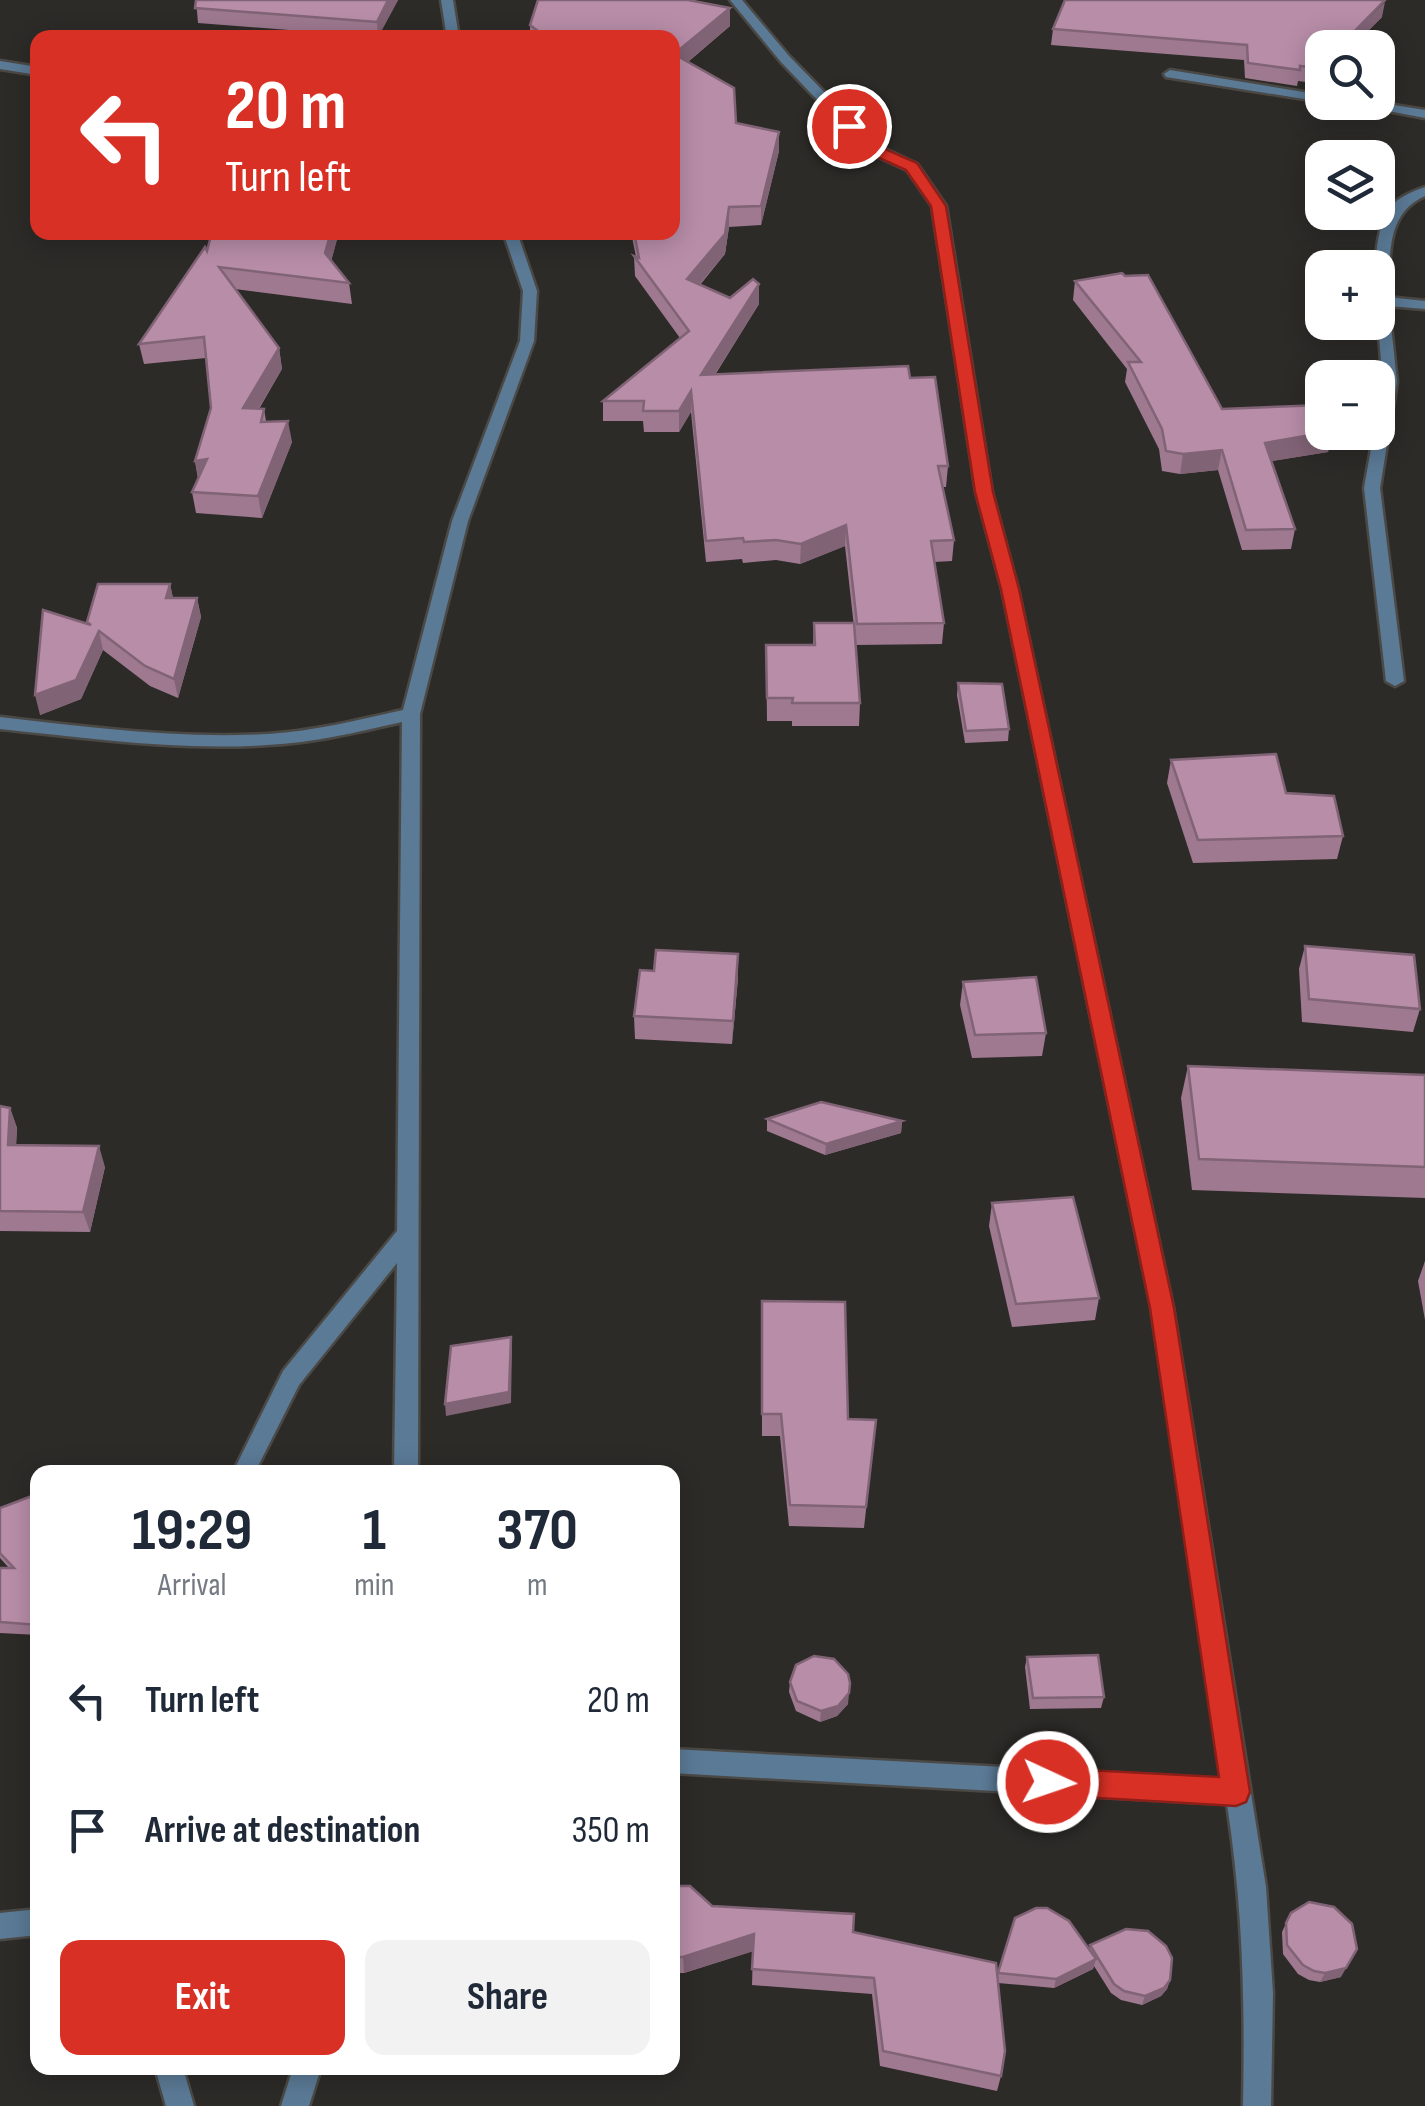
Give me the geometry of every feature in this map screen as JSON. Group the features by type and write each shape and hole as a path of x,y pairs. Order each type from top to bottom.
{"street":[{"path":"446,0 451,30"},
{"path":"736,0 785,59 871,148 912,166 939,206 984,492 1010,589 1162,1308 1253,1887 1259,1994 1256,2106"},
{"path":"0,65 30,70"},
{"path":"1170,74 1305,96"},
{"path":"1395,109 1425,114"},
{"path":"1384,250 1394,212 1406,200 1425,191"},
{"path":"406,1465 411,714 460,521 528,341 530,291 513,240"},
{"path":"1395,303 1425,306"},
{"path":"1385,340 1390,382 1372,488 1396,681"},
{"path":"0,723 153,738 236,741 308,736 411,714"},
{"path":"248,1465 291,1378 408,1234"},
{"path":"680,1760 1236,1792"},
{"path":"0,1926 30,1923"},
{"path":"171,2075 180,2106"},
{"path":"295,2106 304,2075"}],"building":[{"path":"196,0 388,0 377,22 195,8"},
{"path":"538,0 688,0 730,8 680,49 680,30 537,30 530,25"},
{"path":"1065,0 1385,0 1356,30 1305,30 1305,67 1300,66 1300,70 1248,63 1247,45 1053,29"},
{"path":"680,57 734,88 736,123 779,132 761,206 729,207 725,234 687,279 730,298 753,279 759,284 701,375 908,366 910,378 935,377 948,466 938,466 954,540 931,541 944,623 857,624 846,525 801,544 776,540 744,542 743,538 706,541 691,391 679,411 643,411 644,401 603,401 689,331 634,256 639,258 636,240 680,240"},
{"path":"210,240 329,240 325,253 349,283 219,267 279,348 243,408 264,409 261,422 288,421 258,496 192,492 207,459 195,461 211,408 204,337 139,344 205,247 207,251"},
{"path":"1122,273 1148,275 1222,409 1305,406 1305,436 1265,443 1295,529 1246,530 1222,450 1183,454 1166,451 1162,429 1128,362 1141,362 1075,281"},
{"path":"98,584 170,584 166,598 197,598 174,679 145,666 99,631 76,680 35,695 43,610 91,625 87,622"},
{"path":"814,623 854,623 860,703 792,703 793,698 767,698 766,645 815,645"},
{"path":"958,683 1002,684 1009,729 966,731"},
{"path":"1276,754 1286,793 1334,796 1343,836 1198,840 1171,760"},
{"path":"1305,946 1414,955 1420,1009 1309,999"},
{"path":"656,950 738,954 733,1021 634,1016 640,970 654,971"},
{"path":"1036,977 1046,1033 975,1035 963,982"},
{"path":"1188,1066 1425,1075 1425,1167 1199,1159"},
{"path":"821,1102 902,1121 826,1144 767,1119"},
{"path":"0,1106 10,1108 8,1145 99,1146 83,1212 0,1211"},
{"path":"1073,1197 1099,1298 1016,1304 992,1203"},
{"path":"762,1301 845,1302 848,1419 876,1420 866,1507 790,1505 781,1414 762,1414"},
{"path":"511,1337 509,1392 445,1404 451,1346"},
{"path":"30,1497 30,1624 0,1622 0,1570 14,1568 0,1553 0,1508"},
{"path":"1098,1655 1104,1697 1033,1698 1027,1657"},
{"path":"814,1656 834,1659 848,1674 849,1693 838,1706 821,1711 797,1701 790,1682 796,1665"},
{"path":"680,1886 690,1886 712,1906 854,1914 853,1932 996,1963 1005,2051 1001,2076 883,2051 874,1978 752,1969 754,1934 683,1957"},
{"path":"1309,1902 1334,1907 1352,1924 1357,1949 1346,1968 1325,1973 1314,1971 1303,1965 1287,1945 1286,1923 1291,1913"},
{"path":"1036,1908 1047,1908 1069,1921 1096,1959 1056,1979 998,1973 1015,1918"},
{"path":"1126,1929 1148,1931 1166,1946 1172,1958 1170,1980 1164,1988 1145,1996 1114,1984 1090,1945"}],"route":[{"path":"849,126 871,148 912,166 939,206 984,492 1010,589 1162,1308 1236,1792 1048,1782"}]}
